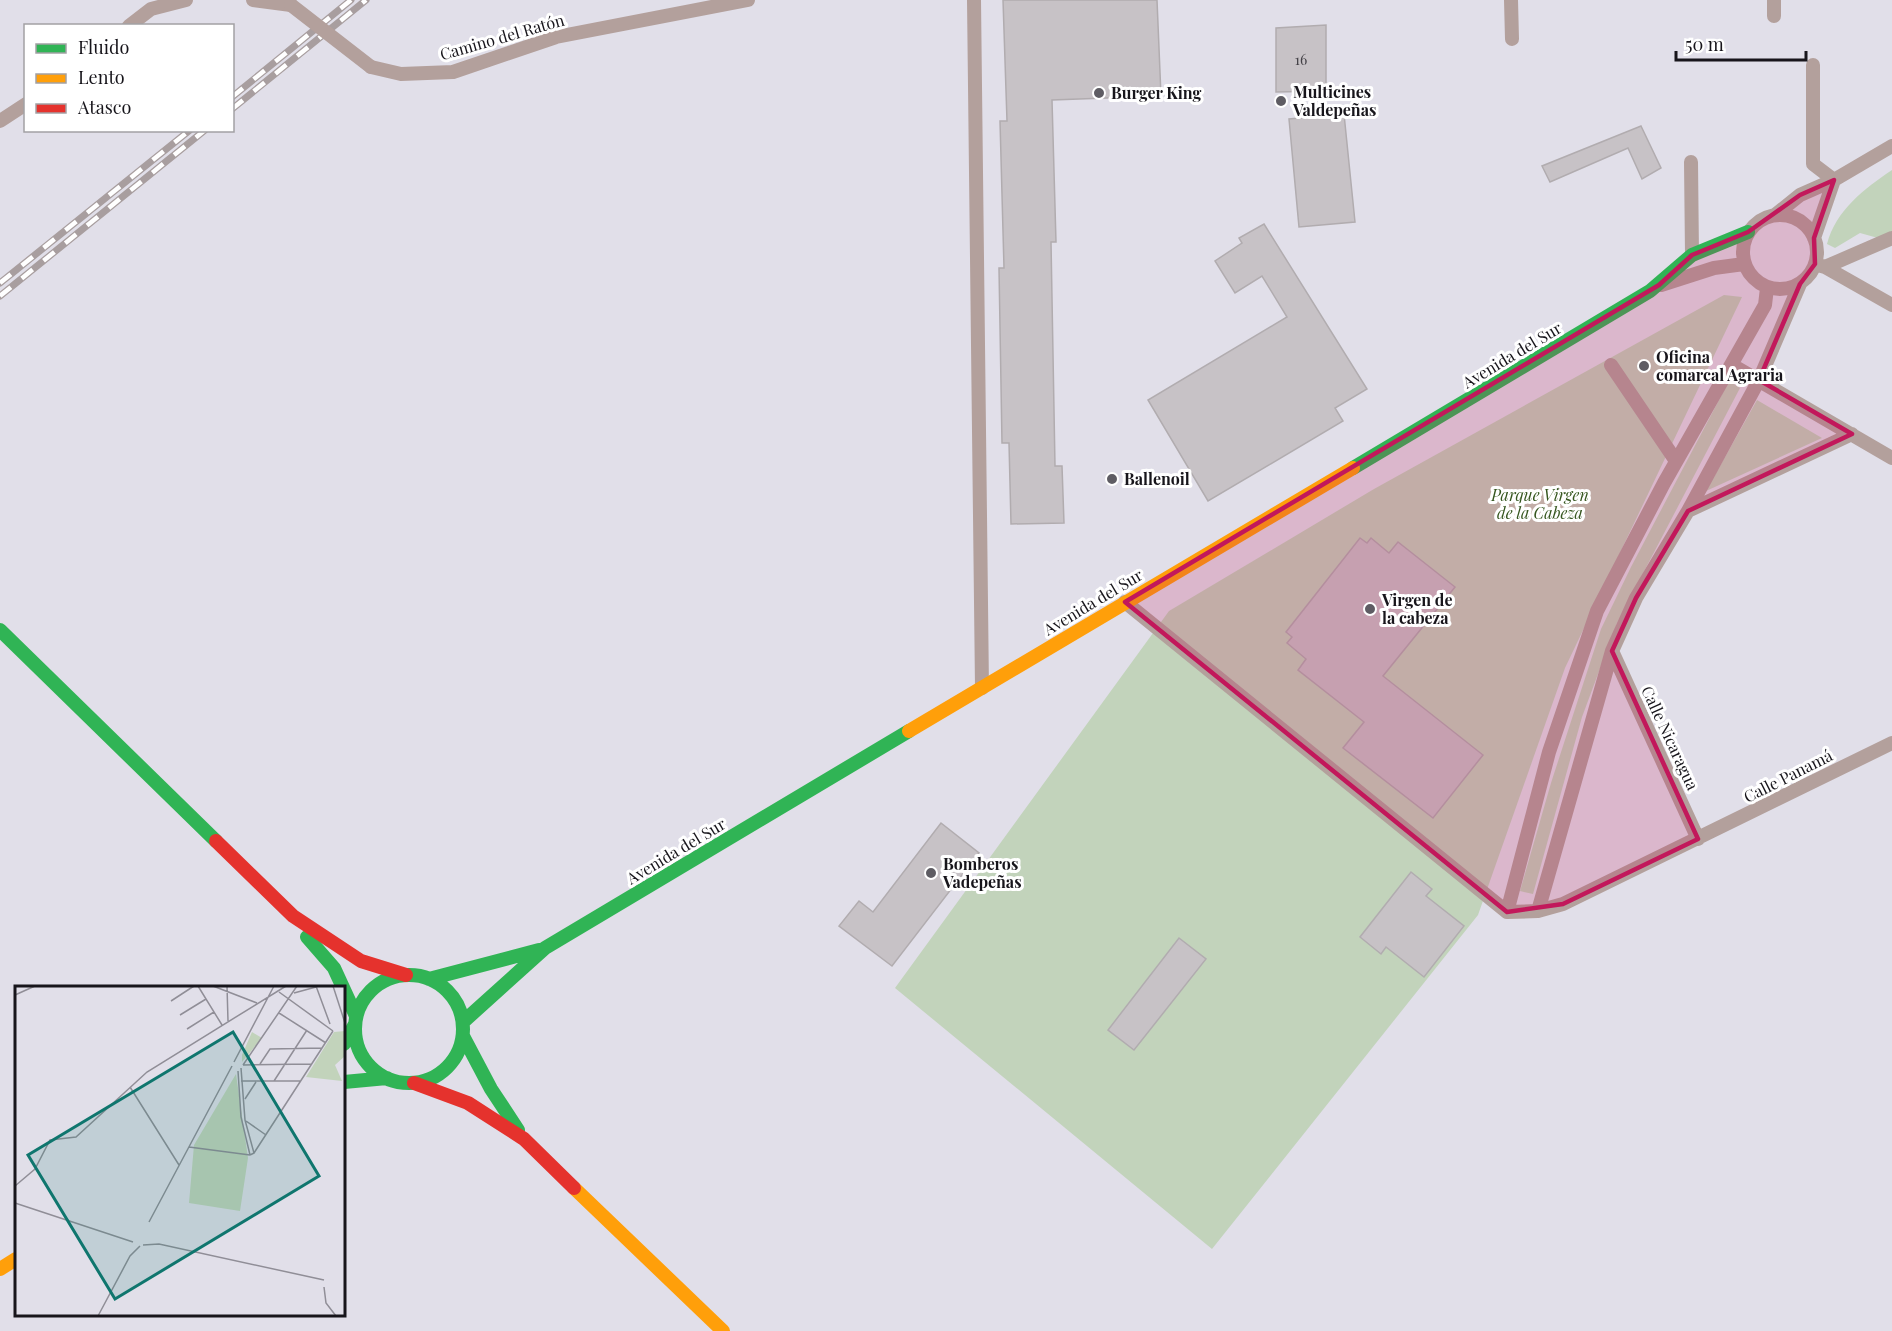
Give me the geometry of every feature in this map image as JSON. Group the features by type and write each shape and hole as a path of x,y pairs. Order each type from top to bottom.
{"main road":[{"name":"Avenida del Sur","path":"463,1029 545,948 1659,285 1692,255 1748,232"},
{"path":"0,630 293,916 361,961 406,975 429,979 452,996 463,1029 491,1089 524,1139"},
{"path":"293,916 307,937 334,968 342,986"},
{"name":"Avenida del Sur","path":"429,979 545,948"},
{"path":"345,1042 363,1000 374,988 389,979 406,975"},
{"path":"345,994 356,1020 356,1041 362,1056 373,1069 387,1078"},
{"path":"414,1083 432,1078 447,1068 458,1053 463,1029"},
{"path":"345,1082 387,1078 414,1083 468,1103 524,1139 723,1331"},
{"path":"0,1269 15,1260"}],"street":[{"path":"132,24 151,9 186,0"},
{"name":"Camino del Ratón","path":"253,0 291,5 371,67 402,74 453,72 556,37 748,0"},
{"path":"974,0 982,688"},
{"path":"1511,0 1512,39"},
{"path":"1774,0 1774,16"},
{"path":"1813,65 1813,164 1834,180"},
{"path":"0,122 24,105"},
{"path":"1800,284 1778,290 1767,288 1749,274 1744,264 1743,242 1748,232 1764,218 1775,215 1800,195 1834,180 1892,146"},
{"path":"1691,162 1692,255"},
{"path":"1834,180 1814,238 1820,266 1892,305"},
{"path":"1775,215 1798,220 1814,238"},
{"path":"1538,911 1612,651 1636,598 1689,511 1758,380 1800,284 1820,266 1892,238"},
{"name":"Avenida del Sur","path":"1659,285 1714,268 1744,264"},
{"path":"1125,602 1507,912 1549,752 1597,611 1676,461 1765,305 1767,288"},
{"path":"1611,365 1676,461"},
{"path":"1732,365 1892,458"},
{"path":"1689,511 1852,435"},
{"name":"Calle Nicaragua","path":"1612,651 1698,839"},
{"name":"Calle Panamá","path":"1507,912 1538,911 1563,904 1892,743"}],"highlighted area":[{"path":"1834,180 1814,238 1815,264 1800,284 1759,380 1852,434 1688,511 1636,598 1612,651 1698,839 1563,904 1507,912 1125,602 1659,285 1692,255 1748,232 1800,195"}],"green space":[{"path":"1892,170 1892,235 1878,238 1860,233 1835,248 1827,244 1837,221 1852,201"},
{"name":"Parque Virgen de la Cabeza","path":"1724,295 1742,297 1565,668 1478,915 1212,1249 895,988 1169,611 1374,489"},
{"path":"1729,381 1740,388 1617,623 1582,717 1533,894 1520,891 1551,783 1601,629"},
{"path":"1757,400 1822,438 1706,491"}],"building":[{"path":"1003,0 1157,0 1161,96 1052,100 1056,242 1051,242 1055,466 1062,466 1064,523 1011,524 1009,443 1002,443 999,268 1004,268 1000,121 1007,121"},
{"path":"1326,25 1326,91 1276,92 1276,28"},
{"path":"1344,114 1355,222 1299,227 1289,119"},
{"path":"1641,126 1661,168 1642,179 1628,148 1550,182 1542,166"},
{"path":"1264,224 1367,389 1335,408 1343,421 1208,501 1148,400 1287,317 1262,276 1235,293 1215,261 1242,243 1239,238"},
{"name":"Virgen de la cabeza","path":"1360,538 1367,543 1371,538 1389,553 1398,542 1455,587 1383,676 1483,755 1433,818 1343,748 1364,722 1298,670 1306,659 1287,643 1292,637 1286,632"},
{"path":"941,823 979,853 892,966 839,926 859,901 873,912"},
{"path":"1411,872 1432,889 1426,896 1464,926 1424,977 1386,947 1381,954 1360,937"},
{"path":"1179,938 1206,959 1134,1050 1108,1030"}],"railway":[{"path":"234,95 351,0"},
{"path":"234,107 366,0"},
{"path":"0,283 188,132"},
{"path":"0,296 203,132"}],"traffic: fast":[{"path":"1353,468 1650,291 1692,255 1748,232"},
{"path":"0,630 216,841"},
{"path":"463,1022 545,948 909,731"},
{"path":"307,937 334,968 342,986"},
{"path":"429,979 539,950"},
{"path":"409,975 430,979 447,991 459,1008 463,1029 459,1050 447,1067 430,1079 409,1083 388,1079 371,1067 359,1050 355,1029 359,1008 371,991 388,979 409,975"},
{"path":"345,992 356,1016"},
{"path":"345,1042 355,1024"},
{"path":"463,1036 491,1089 518,1130"},
{"path":"345,1082 387,1078"}],"traffic: slow":[{"path":"909,731 1353,468"},
{"path":"574,1188 723,1331"},
{"path":"0,1269 15,1260"}],"traffic: jam":[{"path":"216,841 293,916 361,961 406,975"},
{"path":"414,1083 468,1103 524,1139 574,1188"}],"place":[{"name":"Burger King","path":"1099,93"},
{"name":"Multicines Valdepeñas","path":"1281,101"},
{"name":"Oficina comarcal Agraria","path":"1644,366"},
{"name":"Ballenoil","path":"1112,479"},
{"name":"Virgen de la cabeza","path":"1370,609"},
{"name":"Bomberos Vadepeñas","path":"931,873"}]}
